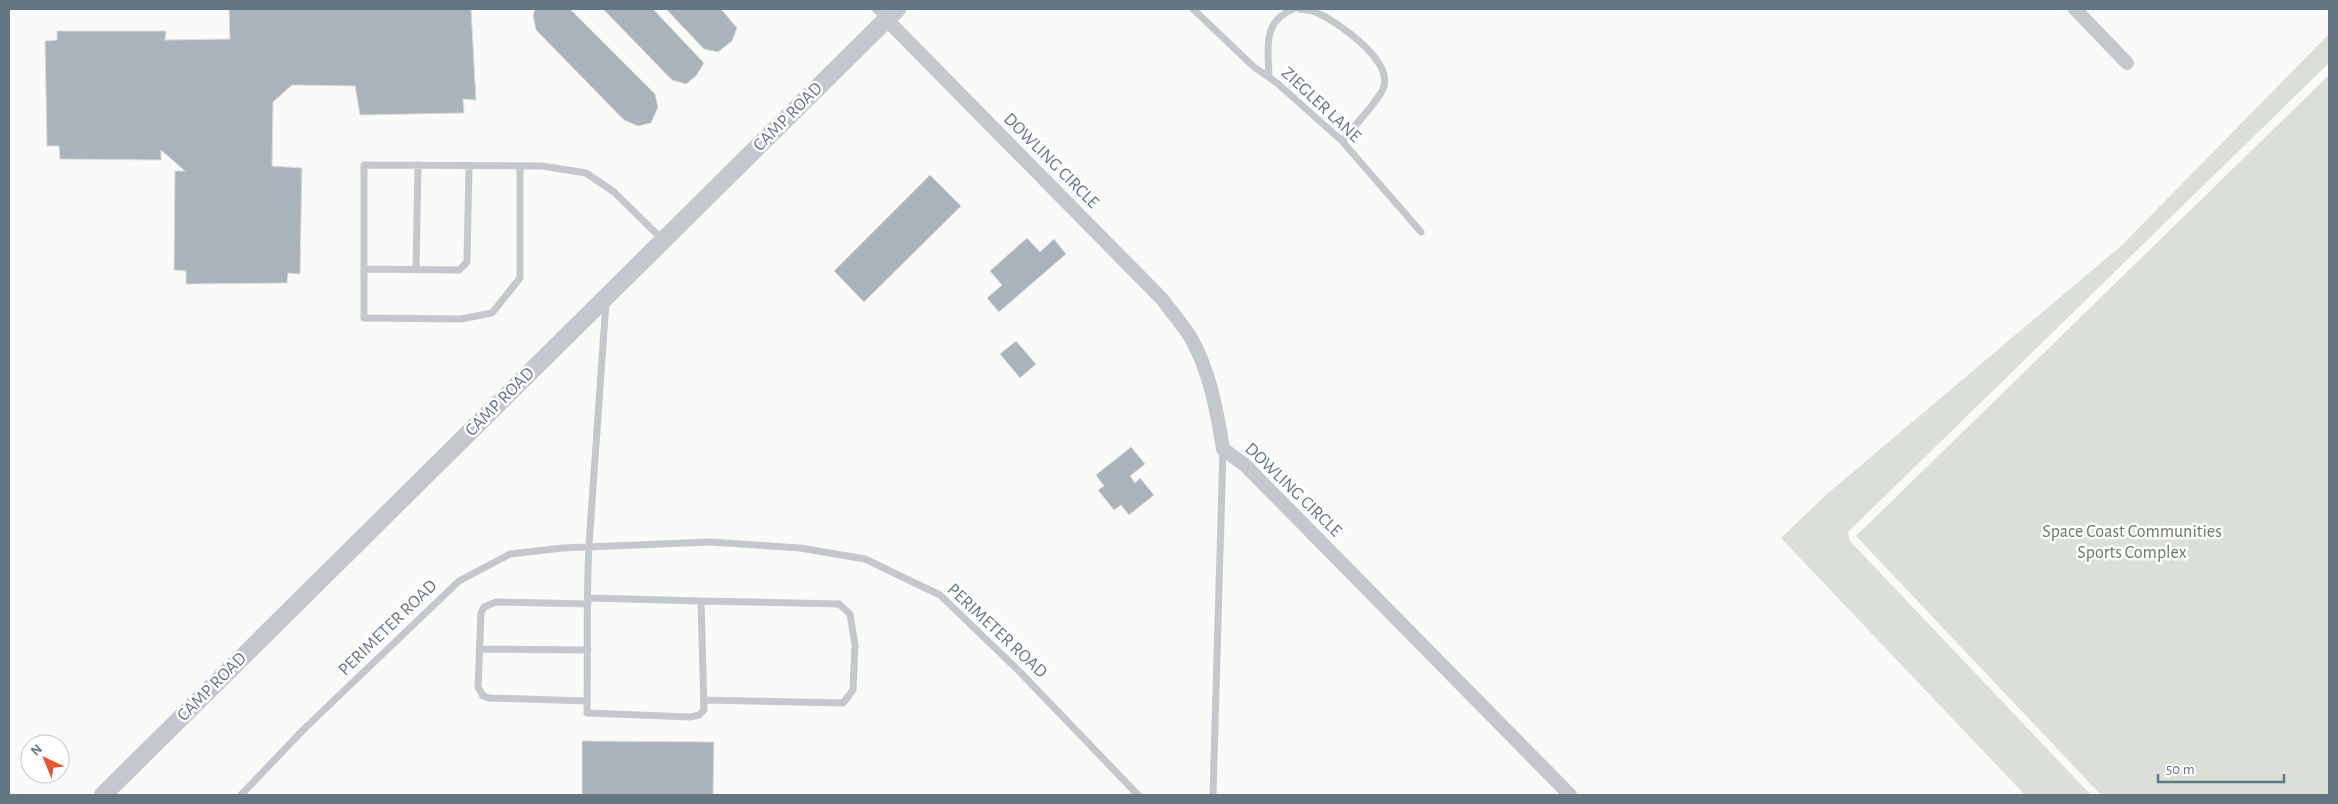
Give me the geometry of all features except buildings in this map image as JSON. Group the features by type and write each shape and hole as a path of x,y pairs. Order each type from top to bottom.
{"street":[{"path":"2075,9 2127,63"},
{"name":"CAMP ROAD","path":"103,795 664,240 886,12"},
{"name":"DOWLING CIRCLE","path":"886,12 1163,300 1190,337 1206,371 1217,412 1223,450 1245,465 1570,795"}],"lane":[{"name":"ZIEGLER LANE","path":"1193,9 1254,67 1269,77 1342,141 1421,232"},
{"path":"1269,77 1268,50 1271,27 1280,14 1293,9"},
{"path":"1298,9 1316,12 1334,21 1367,49 1381,65 1385,74 1384,88 1342,141"},
{"path":"520,166 520,278 492,313 461,319 364,318 364,165 542,166 586,173 614,192 664,240"},
{"path":"416,270 418,166"},
{"path":"364,269 459,270 467,262 469,166"},
{"path":"606,296 589,547 587,713 691,717 699,715 704,710 701,601"},
{"path":"1213,795 1223,450"},
{"name":"PERIMETER ROAD","path":"242,795 304,728 459,581 510,554 589,547 710,542 800,548 865,559 940,595 1020,670 1138,795"},
{"path":"587,701 489,698 484,696 478,687 481,613 489,604 496,602 701,601 839,604 850,614 855,645 853,690 843,703 704,700"},
{"path":"480,649 588,650"}],"green space":[{"path":"2329,34 2329,63 1848,532 1850,541 2091,795 2025,795 1781,538 1827,494 2122,245"},
{"name":"Space Coast Communities Sports Complex","path":"2329,75 2329,795 2101,795 1856,536"}]}
